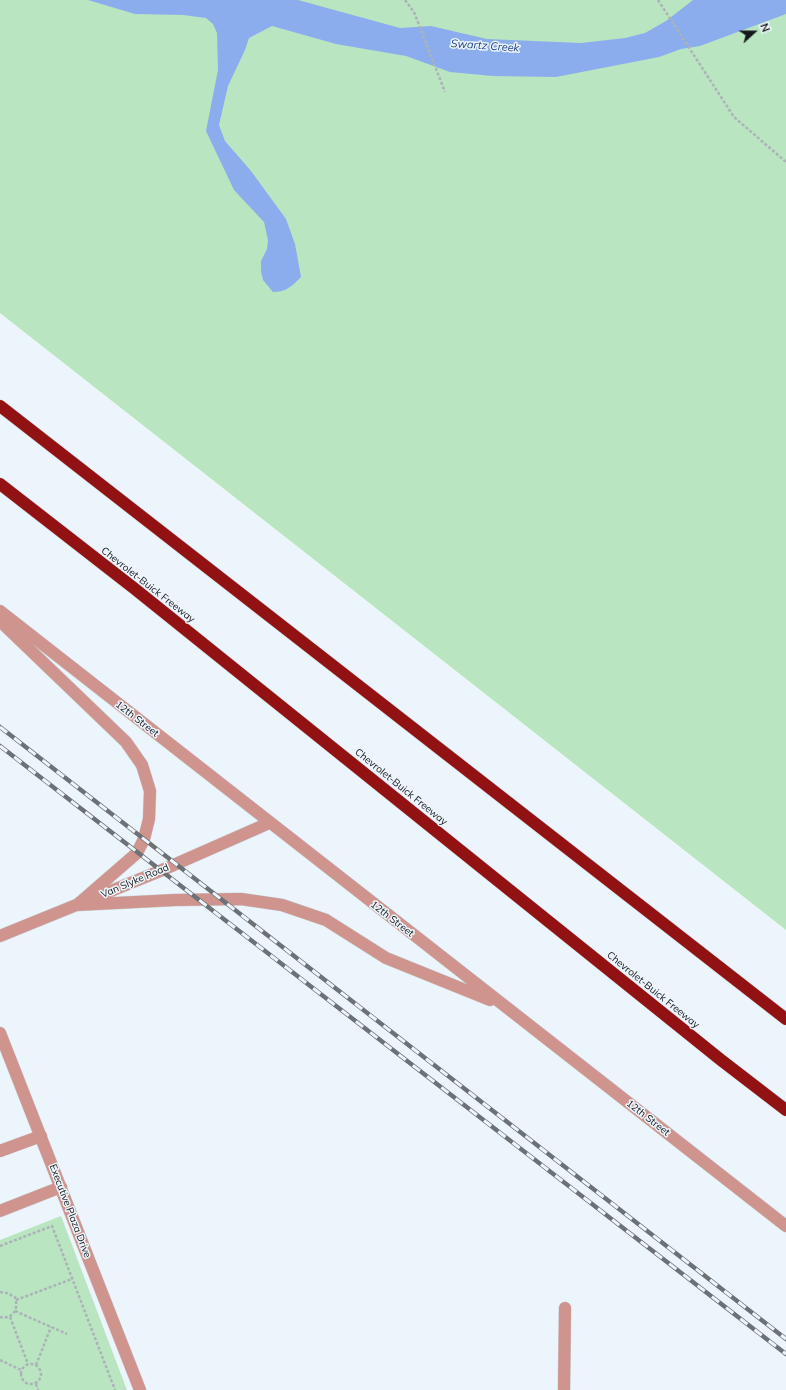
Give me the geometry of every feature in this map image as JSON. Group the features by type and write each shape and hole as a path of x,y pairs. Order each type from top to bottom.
{"highway":[{"path":"0,406 786,1019"},
{"name":"Chevrolet-Buick Freeway","path":"0,484 135,589 721,1060 786,1110"}],"street":[{"name":"12th Street","path":"0,611 786,1226"},
{"path":"0,621 126,742 142,765 150,791 149,819 144,839 137,853 77,905"},
{"name":"Van Slyke Road","path":"0,936 77,905 269,823"},
{"path":"77,905 175,900 242,899 282,905 326,920 386,958 503,1006"},
{"name":"Executive Plaza Drive","path":"0,1033 140,1390"},
{"path":"0,1151 41,1136"},
{"path":"0,1211 60,1187"},
{"path":"564,1390 565,1308"}],"path":[{"path":"405,0 414,12 445,92"},
{"path":"658,0 734,117 786,162"},
{"path":"0,1246 52,1226 115,1390"},
{"path":"16,1300 72,1279"},
{"path":"0,1292 7,1293 16,1300"},
{"path":"10,1317 15,1311 16,1300"},
{"path":"15,1311 67,1334"},
{"path":"0,1317 10,1317"},
{"path":"10,1317 28,1364"},
{"path":"36,1364 51,1327"},
{"path":"0,1360 21,1370"},
{"path":"21,1370 28,1364 36,1364 41,1369 42,1377 36,1384"},
{"path":"21,1370 23,1381 26,1383 36,1384"},
{"path":"36,1384 38,1390"}],"green space":[{"path":"0,0 786,0 786,930 0,313"},
{"path":"61,1216 127,1390 0,1390 0,1240"}],"water":[{"name":"Swartz Creek","path":"88,0 298,0 400,28 431,26 487,39 581,43 625,38 645,33 666,21 693,0 786,0 786,14 700,46 681,49 659,57 556,77 493,76 450,72 406,56 336,44 272,26 249,38 228,86 219,125 225,141 251,171 286,219 295,244 301,277 288,288 282,291 273,292 263,280 261,271 261,261 267,249 268,240 264,222 234,190 206,131 218,70 217,33 213,24 206,18 183,15 135,14"}],"railway":[{"path":"0,727 786,1339"},
{"path":"0,746 786,1354"}]}
